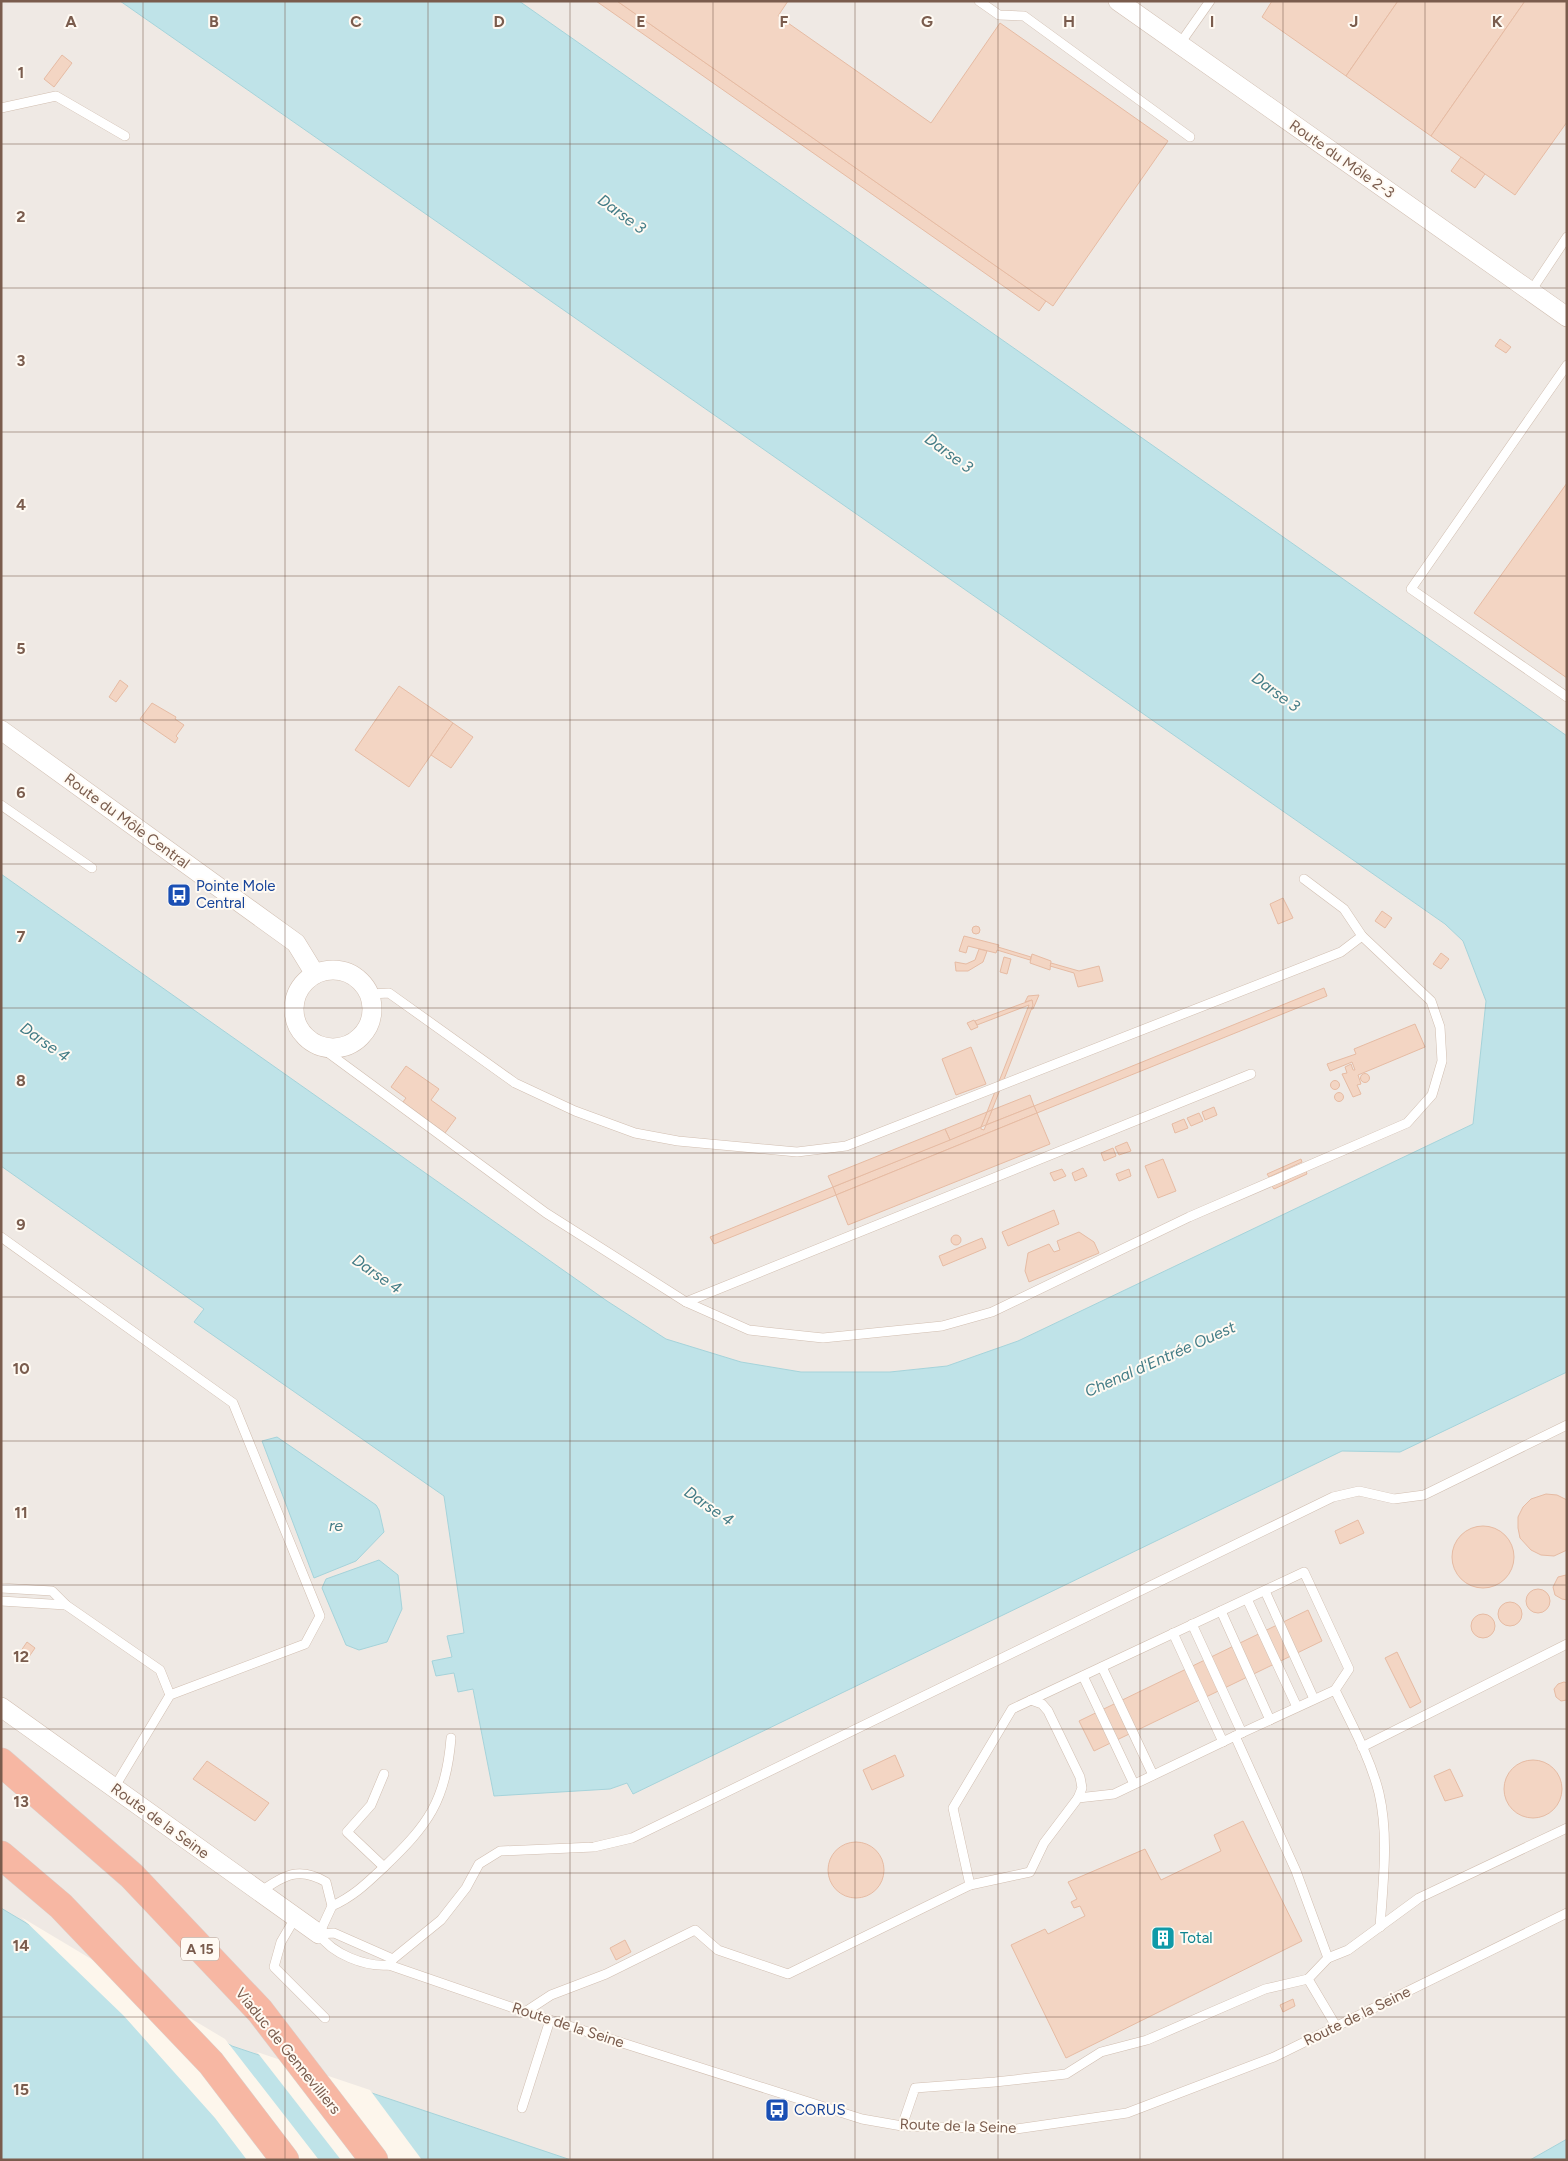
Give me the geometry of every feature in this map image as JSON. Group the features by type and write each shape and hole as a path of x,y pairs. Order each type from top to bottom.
{"highway":[{"name":"Viaduc de Gennevilliers","path":"1,1762 132,1876 260,2011 374,2160"},
{"path":"1,1855 61,1906 211,2063 285,2160"}],"street":[{"name":"Route du Môle 2-3","path":"1118,1 1567,317"},
{"name":"Route du Môle Central","path":"1,730 296,943 315,974"},
{"path":"327,970 341,970 353,975 363,983 370,994 371,1020 366,1032 356,1041 344,1047 331,1049 307,1040 299,1030 294,1018 293,1005 297,992 304,982 315,974 327,970"},
{"name":"Route de la Seine","path":"1,1708 319,1934"}],"lane":[{"path":"979,1 999,15 1024,16 1190,137"},
{"path":"1179,45 1210,1"},
{"path":"1,108 56,96 125,136"},
{"path":"1531,291 1567,237"},
{"path":"1567,365 1411,589 1567,697"},
{"path":"1,805 92,868"},
{"path":"319,1046 546,1213 686,1302 748,1330 823,1338 942,1326 992,1312 1189,1217 1406,1123 1432,1095 1442,1060 1440,1027 1431,1001 1362,936 1344,909 1304,879"},
{"path":"370,994 389,993 515,1083 575,1112 635,1133 698,1143 797,1152 846,1146 1341,952 1362,936"},
{"path":"686,1302 1251,1074"},
{"path":"1,1237 233,1403 320,1616 305,1644 170,1695 114,1788"},
{"path":"391,1962 441,1920 466,1888 479,1864 500,1851 594,1847 632,1838 1333,1497 1360,1491 1394,1499 1424,1495 1567,1425"},
{"path":"970,1885 953,1808 1012,1709 1304,1572 1349,1668 1335,1690 1114,1794 1078,1798"},
{"path":"1,1588 52,1591 66,1605 160,1670 170,1695"},
{"path":"1264,1591 1314,1699"},
{"path":"1247,1599 1297,1707"},
{"path":"1,1602 66,1605"},
{"path":"1221,1611 1270,1720"},
{"path":"1192,1624 1296,1871 1328,1958"},
{"path":"1172,1633 1223,1742"},
{"path":"1362,1747 1567,1644"},
{"path":"1102,1666 1154,1776"},
{"path":"1083,1676 1134,1784"},
{"path":"1335,1690 1362,1747 1379,1792 1384,1853 1380,1927"},
{"path":"525,2012 551,1995 606,1974 695,1930 718,1950 788,1974 970,1885 1030,1872 1044,1843 1078,1798 1082,1788 1080,1777 1048,1711 1042,1704 1031,1700"},
{"path":"319,1934 332,1906 352,1896 418,1834 436,1803 446,1775 451,1738"},
{"path":"384,1774 370,1805 347,1832 384,1867"},
{"path":"902,2126 915,2088 1066,2074 1101,2052 1147,2040 1265,1989 1308,1979 1328,1958 1348,1950 1419,1898 1567,1828"},
{"path":"259,1893 278,1879 299,1872 314,1875 326,1882 332,1906"},
{"name":"Route de la Seine","path":"391,1962 376,1966 356,1960 326,1945 319,1934 334,1933 391,1962 525,2012 862,2119 902,2126 1016,2129 1127,2113 1274,2056 1567,1913"},
{"path":"295,1918 281,1942 274,1967 324,2018"},
{"path":"1308,1979 1336,2026"},
{"path":"522,2108 550,2020"}],"shaded area":[{"path":"1,1 120,1 1445,924 1463,941 1486,1001 1473,1124 1018,1341 947,1366 890,1372 801,1372 741,1362 666,1339 607,1301 1,874"},
{"path":"519,1 1567,1 1567,736"},
{"path":"1,1166 204,1309 195,1322 444,1496 464,1633 452,1657 432,1661 454,1673 473,1689 494,1795 610,1789 627,1783 632,1794 1342,1451 1400,1451 1567,1372 1567,2139 1530,2160 571,2160 232,2046 1,1908"}],"water":[{"path":"120,1 519,1 1567,736 1567,1372 1400,1452 1342,1451 633,1794 627,1783 610,1789 494,1796 473,1689 458,1692 454,1673 436,1676 432,1661 452,1657 447,1636 464,1633 444,1496 194,1322 204,1309 1,1166 1,874 607,1301 666,1339 741,1362 801,1372 890,1372 947,1366 1018,1341 1473,1124 1486,1001 1463,941 1445,924"},
{"name":"re","path":"277,1437 376,1505 384,1532 356,1561 314,1578 262,1441"},
{"path":"379,1560 398,1575 402,1609 387,1642 359,1650 346,1645 322,1588 326,1579"},
{"path":"1,1908 232,2046 571,2160 1,2160"},
{"path":"1567,2139 1567,2160 1530,2160"}],"pier":[{"path":"21,1917 225,2039 319,2160 247,2160 215,2118 124,2016"},
{"path":"257,2052 370,2090 422,2160 341,2160"}],"building":[{"path":"596,1 617,1 1046,301 1039,311"},
{"path":"617,1 788,1 778,16 931,123 1000,23 1168,141 1053,306"},
{"path":"1272,1 1398,1 1346,76 1262,17"},
{"path":"1398,1 1525,1 1431,136 1346,76"},
{"path":"1525,1 1567,1 1567,122 1515,195 1431,136"},
{"path":"62,55 72,63 54,87 44,79"},
{"path":"1461,157 1485,174 1475,188 1451,171"},
{"path":"1500,339 1511,347 1506,353 1495,346"},
{"path":"1567,483 1567,678 1474,613"},
{"path":"120,680 128,686 116,702 109,697"},
{"path":"399,686 453,723 409,787 355,750"},
{"path":"152,703 176,717 175,719 184,725 176,736 178,738 175,743 140,719"},
{"path":"453,723 473,737 451,768 431,755"},
{"path":"1283,898 1293,918 1278,924 1270,904"},
{"path":"1382,911 1392,918 1385,928 1375,921"},
{"path":"976,926 980,930 976,934 972,930"},
{"path":"964,936 999,945 998,947 1031,957 1030,960 997,950 996,953 968,946 966,953 959,951"},
{"path":"979,949 987,951 983,962 968,971 956,971 955,962 966,964 975,960"},
{"path":"1441,953 1449,959 1441,969 1433,964"},
{"path":"1032,954 1051,961 1050,970 1030,963"},
{"path":"1004,957 1011,959 1007,974 1000,972"},
{"path":"1051,963 1079,971 1099,966 1103,981 1078,987 1074,973 1050,966"},
{"path":"1324,988 1327,996 1037,1113 1034,1106"},
{"path":"1039,995 1033,1009 1031,1009 1032,1000 1025,1002 1028,996"},
{"path":"1032,1000 1033,1005 992,1110 987,1112 1029,1005 977,1025 975,1021"},
{"path":"974,1020 978,1027 971,1030 967,1023"},
{"path":"1415,1024 1425,1047 1358,1075 1361,1084 1357,1085 1361,1094 1353,1097 1342,1074 1347,1073 1345,1067 1351,1064 1353,1070 1355,1070 1352,1062 1330,1071 1327,1064 1356,1054 1354,1049"},
{"path":"971,1047 986,1084 956,1095 942,1059"},
{"path":"406,1066 439,1089 431,1100 456,1118 445,1133 403,1102 406,1098 391,1087"},
{"path":"1365,1073 1370,1078 1365,1083 1360,1078"},
{"path":"1335,1080 1340,1085 1335,1090 1330,1085"},
{"path":"1339,1092 1344,1097 1339,1102 1334,1097"},
{"path":"1030,1095 1034,1106 986,1125 992,1110"},
{"path":"1034,1106 1037,1113 836,1195 833,1187 981,1127 984,1130 986,1125"},
{"path":"1214,1107 1217,1115 1205,1120 1202,1112"},
{"path":"992,1110 986,1125 981,1127 987,1112"},
{"path":"987,1112 981,1127 950,1140 945,1129"},
{"path":"1037,1113 1050,1144 848,1225 836,1195"},
{"path":"1199,1113 1203,1121 1191,1126 1187,1118"},
{"path":"1184,1119 1188,1128 1175,1133 1172,1124"},
{"path":"945,1129 950,1140 833,1187 828,1176"},
{"path":"1127,1142 1131,1151 1119,1155 1115,1147"},
{"path":"1113,1148 1116,1156 1104,1161 1101,1153"},
{"path":"1163,1159 1176,1191 1158,1198 1145,1166"},
{"path":"1301,1159 1302,1162 1269,1177 1267,1174"},
{"path":"1083,1168 1087,1176 1075,1181 1072,1173"},
{"path":"1062,1169 1066,1176 1054,1181 1050,1173"},
{"path":"1129,1169 1131,1176 1119,1181 1116,1174"},
{"path":"1306,1171 1307,1174 1274,1189 1272,1186"},
{"path":"833,1187 836,1195 714,1244 710,1237"},
{"path":"1054,1210 1059,1224 1008,1246 1002,1232"},
{"path":"1079,1232 1094,1242 1099,1253 1029,1282 1025,1271 1028,1253 1049,1244 1054,1252 1060,1250 1057,1241"},
{"path":"956,1235 961,1240 956,1245 951,1240"},
{"path":"982,1238 986,1248 943,1266 939,1256"},
{"path":"1546,1494 1557,1495 1567,1500 1567,1550 1554,1556 1541,1555 1531,1550 1520,1538 1518,1528 1518,1517 1523,1507 1531,1499"},
{"path":"1358,1520 1364,1533 1340,1544 1335,1531"},
{"path":"1483,1526 1495,1528 1505,1535 1512,1545 1514,1557 1512,1569 1505,1579 1495,1586 1483,1588 1471,1586 1461,1579 1454,1569 1452,1557 1454,1545 1461,1535 1471,1528"},
{"path":"1566,1575 1567,1600 1555,1595 1553,1587 1558,1577"},
{"path":"1538,1589 1543,1590 1549,1596 1549,1606 1543,1612 1538,1613 1533,1612 1527,1606 1526,1601 1527,1596 1533,1590"},
{"path":"1510,1602 1515,1603 1521,1609 1521,1619 1515,1625 1510,1626 1505,1625 1499,1619 1498,1614 1499,1609 1505,1603"},
{"path":"1308,1610 1322,1641 1094,1751 1079,1721"},
{"path":"1483,1614 1488,1615 1494,1621 1494,1631 1488,1637 1483,1638 1478,1637 1472,1631 1471,1626 1472,1621 1478,1615"},
{"path":"27,1642 35,1648 24,1664 16,1658"},
{"path":"1397,1652 1421,1702 1410,1708 1385,1658"},
{"path":"1567,1683 1567,1700 1561,1701 1556,1697 1554,1689 1558,1684"},
{"path":"895,1755 904,1776 872,1790 863,1770"},
{"path":"1527,1760 1539,1760 1554,1768 1562,1783 1562,1795 1554,1810 1539,1818 1527,1818 1512,1810 1504,1795 1504,1783 1512,1768"},
{"path":"207,1761 269,1803 255,1821 193,1779"},
{"path":"1450,1769 1463,1796 1445,1801 1434,1776"},
{"name":"Total","path":"1243,1821 1302,1941 1066,2058 1011,1945 1045,1929 1048,1934 1085,1916 1080,1906 1074,1908 1071,1902 1077,1899 1068,1882 1145,1849 1161,1880 1221,1851 1214,1835"},
{"path":"856,1842 867,1844 876,1850 882,1859 884,1870 882,1881 876,1890 867,1896 856,1898 845,1896 836,1890 830,1881 828,1870 830,1859 836,1850 845,1844"},
{"path":"625,1940 631,1952 616,1960 610,1948"},
{"path":"1293,1999 1295,2006 1283,2012 1280,2005"}],"place":[{"name":"Pointe Mole Central","path":"179,895"},
{"name":"Total","path":"1163,1938"},
{"name":"CORUS","path":"777,2110"}],"water label":[{"name":"Darse 3","path":"622,214"},
{"name":"Darse 3","path":"949,453"},
{"name":"Darse 3","path":"1276,692"},
{"name":"Darse 4","path":"45,1042"},
{"name":"Darse 4","path":"377,1274"},
{"name":"Chenal d'Entrée Ouest","path":"1160,1359"},
{"name":"Darse 4","path":"709,1506"}]}
